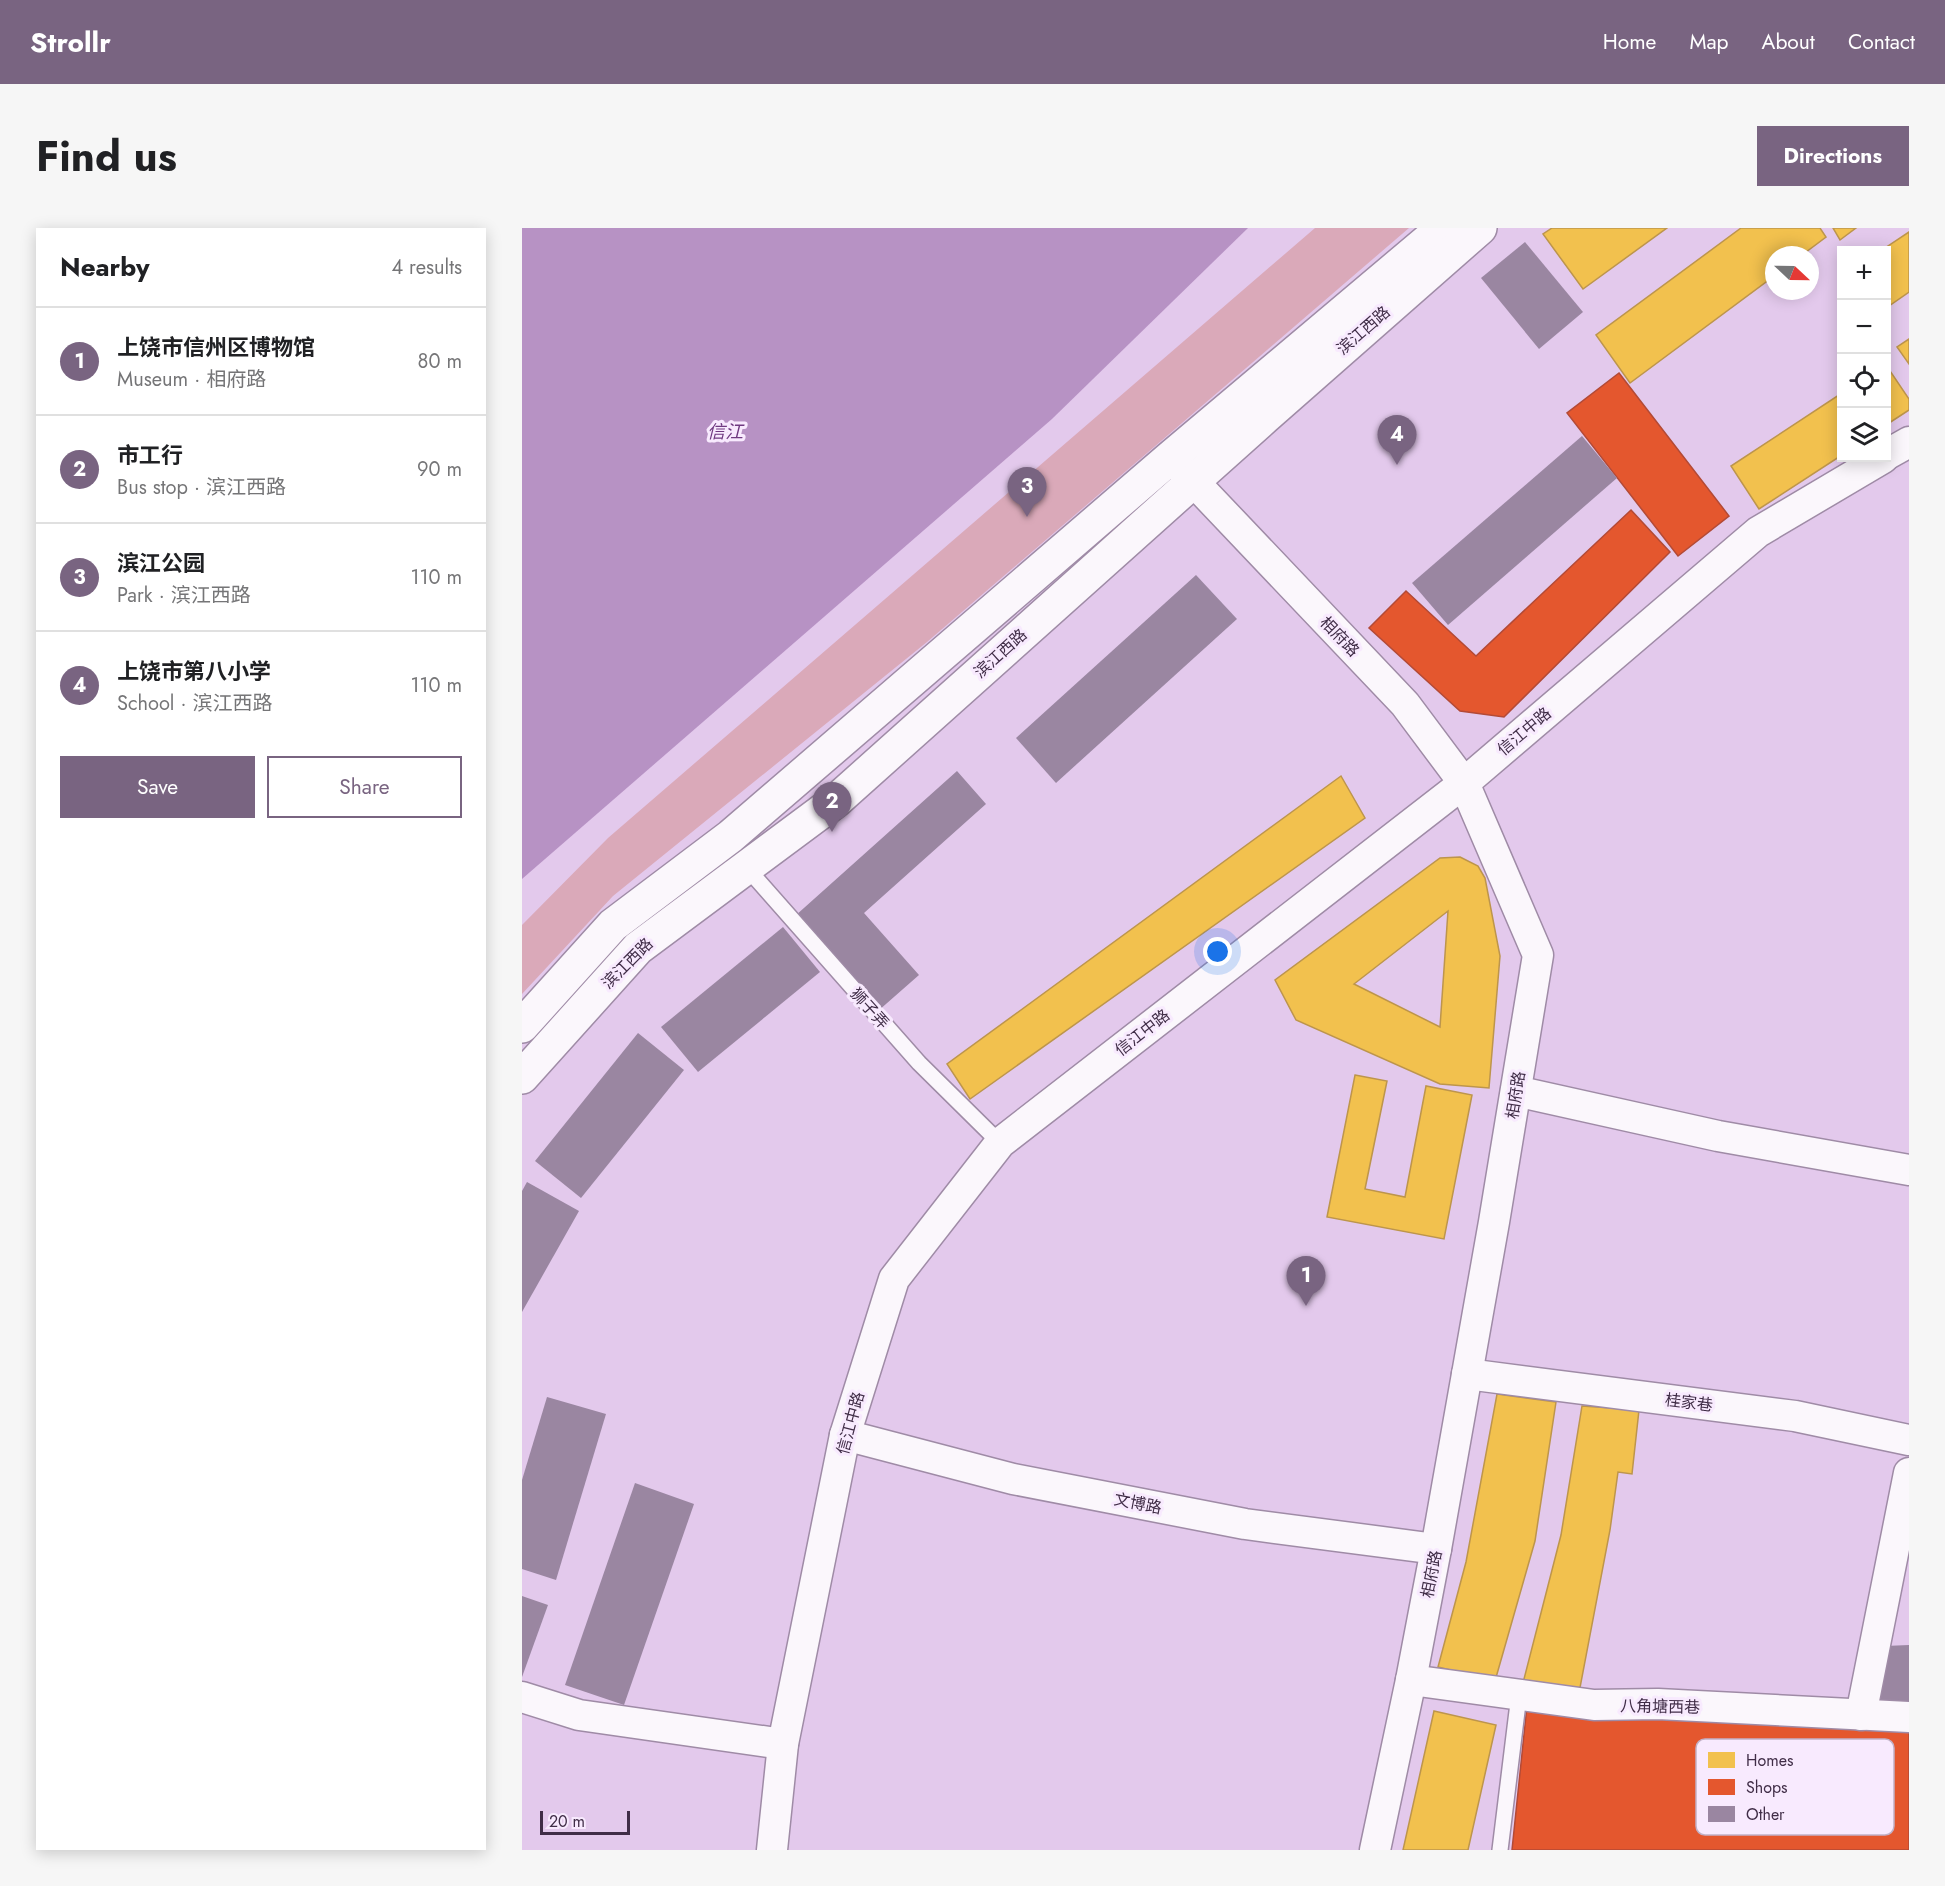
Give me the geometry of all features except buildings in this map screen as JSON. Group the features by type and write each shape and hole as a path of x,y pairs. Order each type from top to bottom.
{"main road":[{"name":"滨江西路","path":"522,1026 613,925 731,836 1170,458 1443,228"},
{"name":"滨江西路","path":"522,1077 638,948 837,800 1480,228"}],"street":[{"path":"1891,453 1909,442"},
{"name":"相府路","path":"1170,458 1405,704 1464,783 1538,955 1436,1549 1375,1850"},
{"name":"信江中路","path":"772,1850 783,1744 845,1435 894,1279 1000,1143 1464,783 1758,532 1876,462"},
{"path":"1516,1090 1718,1136 1909,1170"},
{"name":"桂家巷","path":"1467,1374 1795,1416 1909,1440"},
{"name":"文博路","path":"845,1435 1013,1479 1245,1524 1436,1549"},
{"path":"1861,1715 1909,1473"},
{"name":"八角塘西巷","path":"1411,1680 1594,1705 1658,1704 1909,1717"},
{"path":"522,1697 579,1715 783,1744"}],"lane":[{"name":"狮子弄","path":"746,867 919,1063 1000,1143"},
{"path":"1500,1850 1519,1695"}],"shaded area":[{"path":"1315,228 1409,228 927,642 613,896 522,994 522,925 608,838"}],"water":[{"name":"信江","path":"522,228 1248,228 1052,419 522,879"}],"place":[{"name":"上饶市第八小学","path":"1397,465"},
{"name":"滨江公园","path":"1027,517"},
{"name":"市工行","path":"832,832"},
{"name":"上饶市信州区博物馆","path":"1306,1306"}]}
